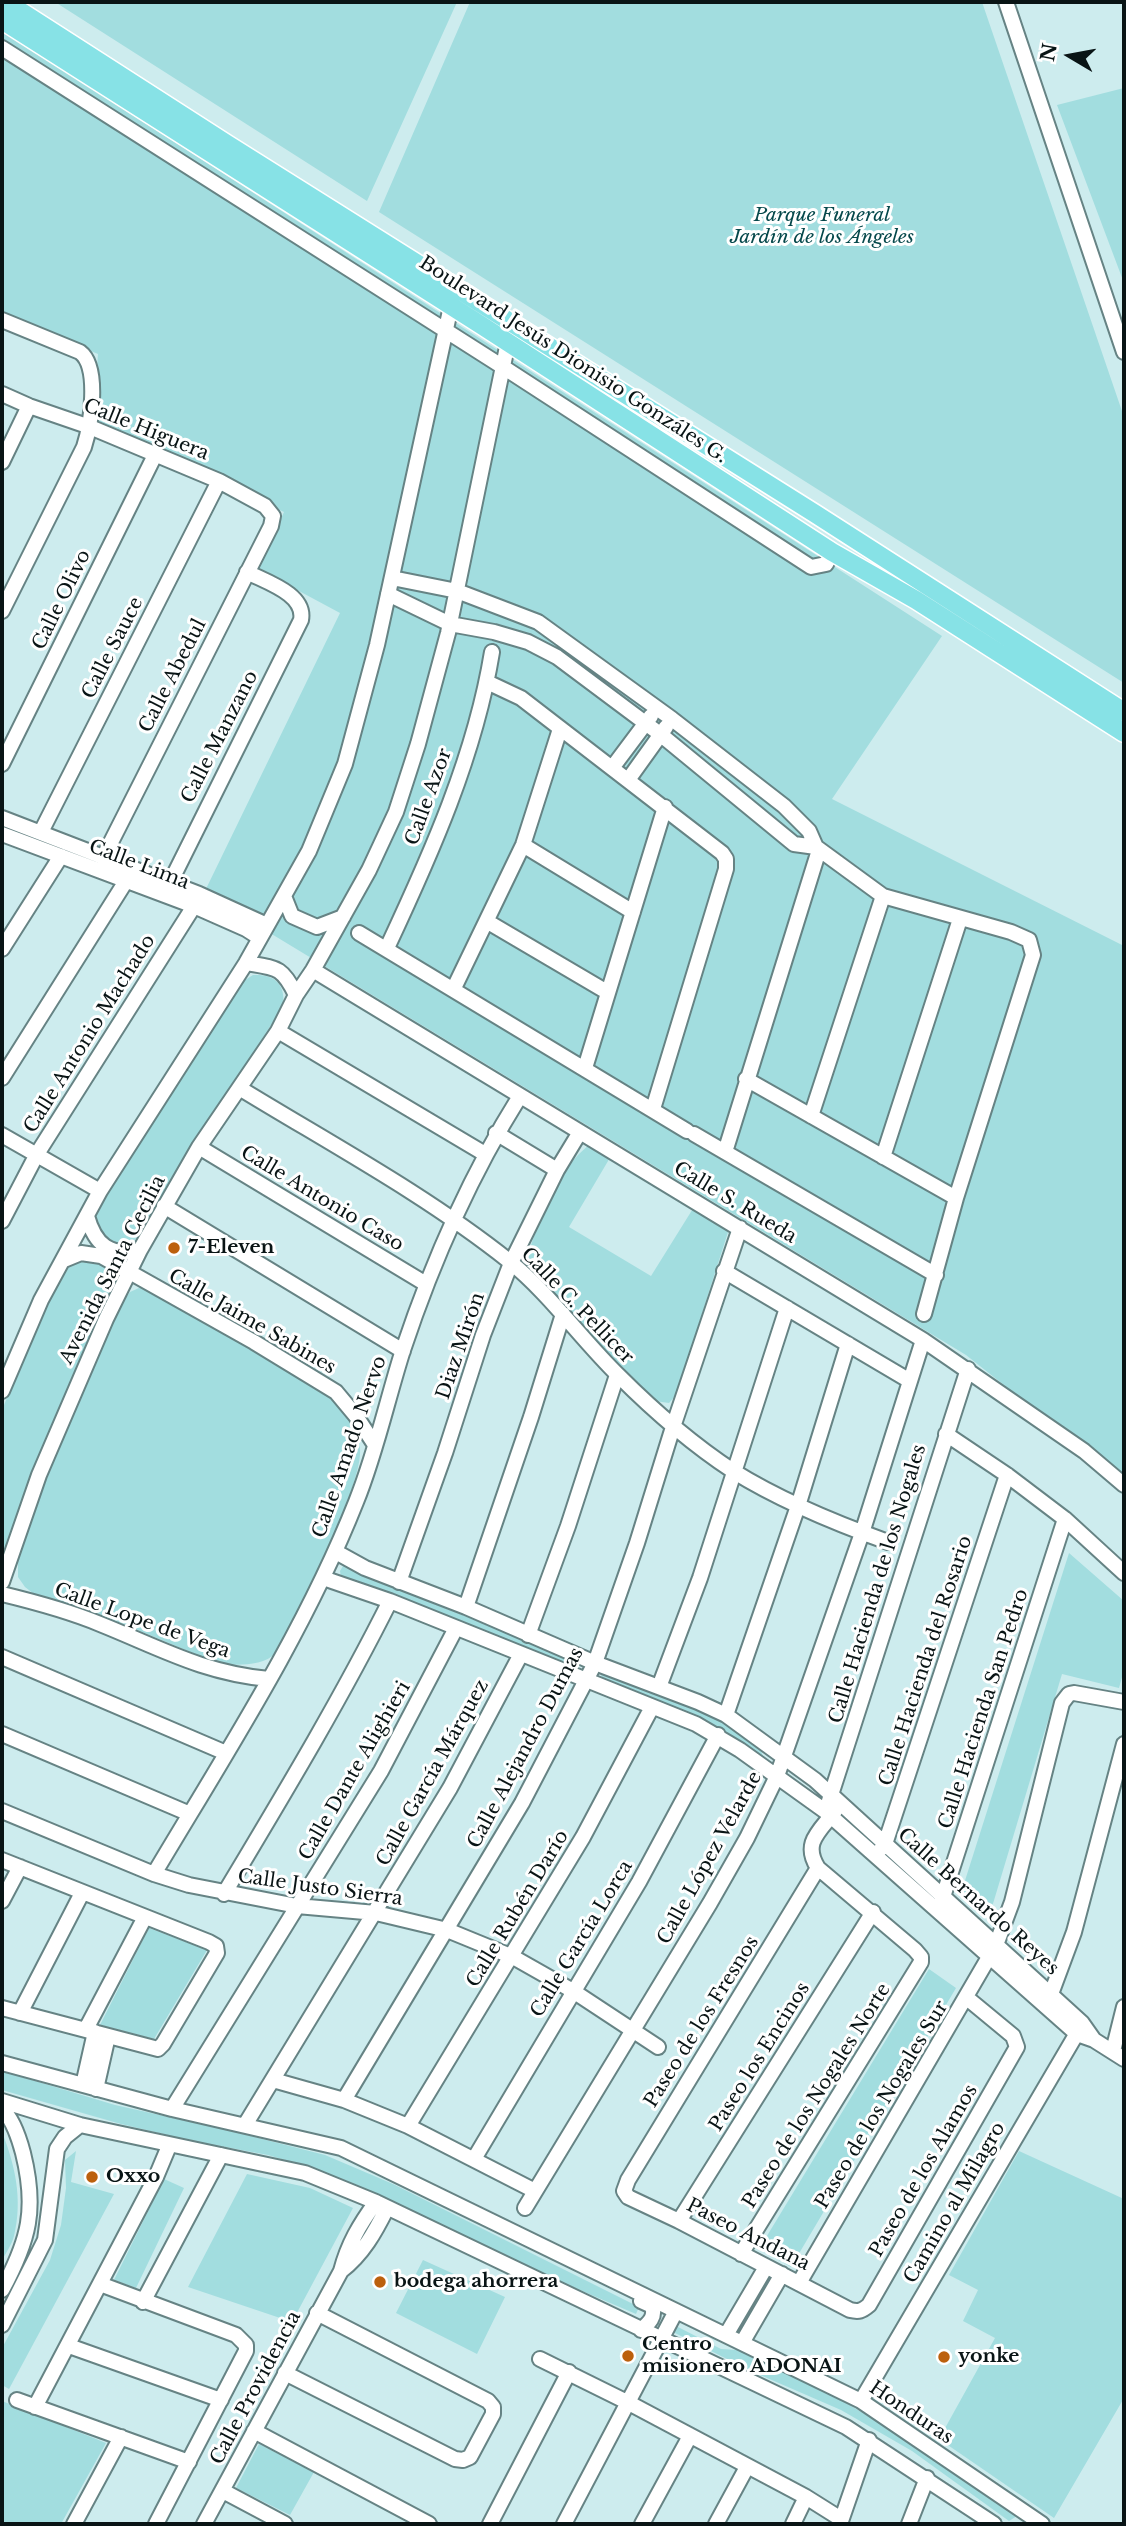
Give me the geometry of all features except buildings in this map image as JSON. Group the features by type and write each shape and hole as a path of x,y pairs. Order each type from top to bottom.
{"main road":[{"name":"Boulevard Jesús Dionisio Gonzáles G.","path":"6,2 1124,712"},
{"name":"Boulevard Jesús Dionisio Gonzáles G.","path":"2,20 832,552 916,600 1124,733"}],"street":[{"path":"1006,2 1124,352"},
{"path":"2,48 811,567 827,564 832,552"},
{"path":"2,1391 41,1300 100,1191 246,963 309,851 345,764 377,645 451,306"},
{"path":"2,320 73,349 88,360 91,375 90,427 84,447 2,611"},
{"name":"Avenida Santa Cecilia","path":"2,1582 38,1475 106,1319 140,1250 199,1147 278,1031 369,870 396,812 418,744 450,624 508,342"},
{"name":"Calle Higuera","path":"2,394 156,453 219,481 271,512"},
{"path":"2,462 29,406"},
{"name":"Calle Olivo","path":"2,764 156,453"},
{"name":"Calle Sauce","path":"41,832 219,481"},
{"name":"Calle Abedul","path":"104,856 271,526 271,512"},
{"name":"Calle Manzano","path":"170,883 297,628 302,609 291,597 247,572"},
{"path":"392,578 457,592 538,622 658,708 784,806 809,831 817,849 724,1152"},
{"path":"388,594 450,624 517,639 557,657 660,734 793,844 817,849 883,896 1011,932 1029,940 1033,955 956,1198 924,1314"},
{"name":"Calle Azor","path":"387,948 414,891 452,795 487,682 492,652"},
{"path":"487,682 521,698 665,807 722,852 726,859 726,869 653,1109"},
{"path":"611,768 658,708"},
{"path":"628,780 672,719"},
{"path":"454,988 523,845 560,729"},
{"path":"585,1068 665,807"},
{"name":"Calle Lima","path":"2,818 170,883 246,929 263,931"},
{"name":"Calle Lima","path":"2,834 126,881 197,900"},
{"path":"523,845 632,912"},
{"path":"2,949 61,856"},
{"path":"2,1078 126,881"},
{"path":"284,896 292,916 317,927 343,917"},
{"path":"811,1116 883,896"},
{"name":"Calle Antonio Machado","path":"2,1221 37,1154 197,900"},
{"path":"883,1157 960,919"},
{"path":"488,922 607,992"},
{"path":"359,933 690,1132 936,1275"},
{"path":"246,963 270,967 286,975 296,995"},
{"name":"Calle S. Rueda","path":"313,971 923,1340 1084,1451 1124,1485"},
{"path":"278,1031 485,1154"},
{"path":"746,1079 956,1198"},
{"name":"Calle C. Pellicer","path":"241,1089 453,1219 511,1263 563,1314 617,1375 673,1427 734,1471 798,1506 887,1542"},
{"name":"Calle Amado Nervo","path":"154,1874 269,1679 336,1552 358,1498 426,1284 453,1219 485,1154 520,1096"},
{"name":"Diaz Mirón","path":"399,1582 483,1335 511,1263 557,1170 580,1132"},
{"path":"496,1133 557,1170"},
{"path":"2,1135 100,1191"},
{"name":"Calle Antonio Caso","path":"199,1147 426,1284"},
{"path":"164,1206 403,1351"},
{"path":"87,1216 93,1235 104,1247 122,1252 140,1250"},
{"name":"Calle Alejandro Dumas","path":"344,2100 522,1803 595,1663 740,1228"},
{"name":"Calle Jaime Sabines","path":"64,1260 81,1254 94,1254 254,1342 336,1392 375,1445"},
{"path":"724,1271 910,1381"},
{"path":"659,1687 700,1577 787,1308"},
{"path":"466,1607 563,1314"},
{"name":"Calle López Velarde","path":"525,2208 710,1903 747,1838 777,1776 862,1533 923,1340"},
{"path":"726,1715 798,1506 848,1344"},
{"name":"Calle Hacienda de los Nogales","path":"818,1868 810,1850 832,1807 968,1369"},
{"path":"528,1635 568,1526 617,1375"},
{"path":"946,1434 1065,1518 1124,1573"},
{"name":"Calle Hacienda del Rosario","path":"881,1850 1007,1475"},
{"name":"Calle Hacienda San Pedro","path":"938,1911 1065,1518"},
{"path":"336,1552 365,1568 726,1715 815,1780 832,1807"},
{"path":"323,1578 390,1601 696,1724 718,1735 777,1776 832,1807"},
{"name":"Calle Lope de Vega","path":"2,1594 97,1622 207,1669 230,1675 269,1679"},
{"path":"224,1894 311,1750 390,1601"},
{"name":"Calle Dante Alighieri","path":"172,2109 381,1771 456,1628"},
{"name":"Calle García Márquez","path":"245,2125 450,1788 521,1654"},
{"path":"2,1657 226,1754"},
{"name":"Paseo de los Nogales Sur","path":"799,2283 993,1951 1016,1890 1062,1703 1069,1694 1074,1693 1124,1702"},
{"name":"Calle Rubén Darío","path":"408,2126 513,1957 583,1837 652,1707"},
{"path":"2,1734 190,1814"},
{"name":"Calle García Lorca","path":"474,2159 639,1882 718,1735"},
{"path":"1049,2001 1074,1932 1124,1744"},
{"name":"Calle Bernardo Reyes","path":"832,1807 881,1850 944,1896 993,1951"},
{"name":"Calle Justo Sierra","path":"2,1811 154,1874 224,1894 297,1906 376,1913 447,1930 513,1957 573,1991 658,2047"},
{"name":"Calle Bernardo Reyes","path":"881,1850 938,1911 993,1951 1080,2029 1118,2055"},
{"path":"2,1860 216,1946 217,1953 158,2049 2,2008"},
{"path":"2,1901 20,1867"},
{"path":"818,1868 873,1912"},
{"name":"Paseo de los Fresnos","path":"628,2197 624,2191 628,2180 818,1868"},
{"path":"20,2013 82,1893"},
{"name":"Paseo de los Nogales Norte","path":"741,2254 918,1970 921,1957 873,1912"},
{"name":"Paseo los Encinos","path":"680,2221 873,1912"},
{"path":"90,2087 96,2032 145,1917"},
{"name":"Paseo de los Alamos","path":"850,2310 858,2312 869,2305 1017,2047 1013,2036 967,1998"},
{"path":"1118,2055 1124,2007"},
{"name":"Camino al Milagro","path":"862,2402 1080,2029"},
{"path":"2,2063 172,2109 341,2148 586,2267 605,2284 652,2306 653,2316 641,2330"},
{"path":"274,2080 344,2100 408,2126 535,2191"},
{"path":"2,2101 80,2125 304,2173 382,2205 846,2427 927,2478 986,2522"},
{"path":"2,2109 20,2142 31,2188 30,2213 22,2249 2,2290"},
{"path":"2,2325 45,2240 57,2149 65,2137 80,2125"},
{"path":"35,2407 156,2177 169,2146"},
{"path":"143,2302 221,2155"},
{"name":"Paseo Andana","path":"628,2197 680,2221 850,2310"},
{"name":"Calle Providencia","path":"204,2524 341,2271 356,2231 382,2205"},
{"path":"30,2213 50,2215"},
{"name":"Honduras","path":"586,2267 862,2402 1024,2520 1042,2524"},
{"path":"726,2336 766,2267"},
{"path":"742,2343 782,2274"},
{"path":"100,2284 244,2340 246,2351 156,2524"},
{"path":"564,2524 676,2311"},
{"path":"285,2373 455,2459 470,2457 493,2414 494,2407 488,2401 317,2313"},
{"path":"69,2346 221,2400"},
{"path":"540,2359 806,2497 841,2522 869,2440"},
{"path":"489,2524 569,2372"},
{"path":"17,2400 189,2462"},
{"path":"254,2431 429,2524"},
{"path":"642,2524 690,2436"},
{"path":"74,2524 121,2437"},
{"path":"716,2524 747,2467"},
{"path":"909,2524 927,2478"},
{"path":"223,2491 285,2524"},
{"path":"793,2524 806,2497"}],"green space":[{"path":"55,2 457,2 367,201"},
{"name":"Parque Funeral Jardín de los Ángeles","path":"470,2 982,2 1124,417 1124,683 379,212"},
{"path":"2,31 942,636 832,799 1124,946 1124,1480 966,1355 204,893 340,613 258,569 284,512 93,422 98,354 2,314"},
{"path":"1124,88 1124,283 1057,105"},
{"path":"253,975 267,976 277,982 283,992 283,1007 195,1141 141,1234 130,1244 115,1244 101,1239 95,1226 96,1214 134,1146 245,980"},
{"path":"589,1145 611,1156 569,1227 651,1276 694,1207 729,1229 676,1395 669,1403 655,1401 616,1364 529,1270 530,1248 535,1233 564,1174"},
{"path":"92,1256 110,1267 113,1279 111,1291 44,1444 2,1559 2,1410 63,1271 71,1262"},
{"path":"141,1287 152,1287 333,1398 348,1415 357,1434 360,1449 358,1465 343,1514 280,1647 264,1661 219,1664 92,1611 34,1594 18,1577 18,1559 62,1437 123,1301 130,1292"},
{"path":"1069,1553 1124,1601 1124,1670 1119,1688 1062,1674 989,1917 962,1890"},
{"path":"347,1565 361,1574 573,1660 574,1665 571,1667 360,1582 341,1577 340,1571"},
{"path":"605,1674 719,1721 741,1733 756,1745 763,1756 701,1719 603,1679 601,1675"},
{"path":"149,1928 207,1950 154,2039 100,2025"},
{"path":"929,1969 956,1988 791,2267 759,2249"},
{"path":"2,2071 115,2105 325,2155 393,2184 639,2307 636,2314 451,2235 324,2172 268,2155 121,2124 2,2090"},
{"path":"2,2132 14,2170 18,2209 13,2239 2,2260"},
{"path":"76,2151 71,2182 114,2194 9,2389 2,2385 2,2348 50,2260 61,2225 66,2188 65,2160"},
{"path":"1019,2151 1124,2199 1124,2398 1054,2518 939,2439 995,2338 963,2321 978,2290 949,2275"},
{"path":"247,2174 310,2188 353,2208 292,2322 188,2287"},
{"path":"164,2179 184,2188 136,2288 114,2280"},
{"path":"423,2260 505,2297 477,2354 396,2313"},
{"path":"676,2326 721,2349 738,2350 826,2392 904,2436 1017,2516 1009,2521 912,2451 841,2410 751,2371 673,2332"},
{"path":"2,2401 106,2443 61,2524 2,2524"},
{"path":"259,2444 314,2472 290,2515 236,2488"}],"place":[{"name":"7-Eleven","path":"174,1248"},
{"name":"Oxxo","path":"92,2177"},
{"name":"bodega ahorrera","path":"380,2282"},
{"name":"Centro misionero ADONAI","path":"628,2356"},
{"name":"yonke","path":"944,2357"}]}
